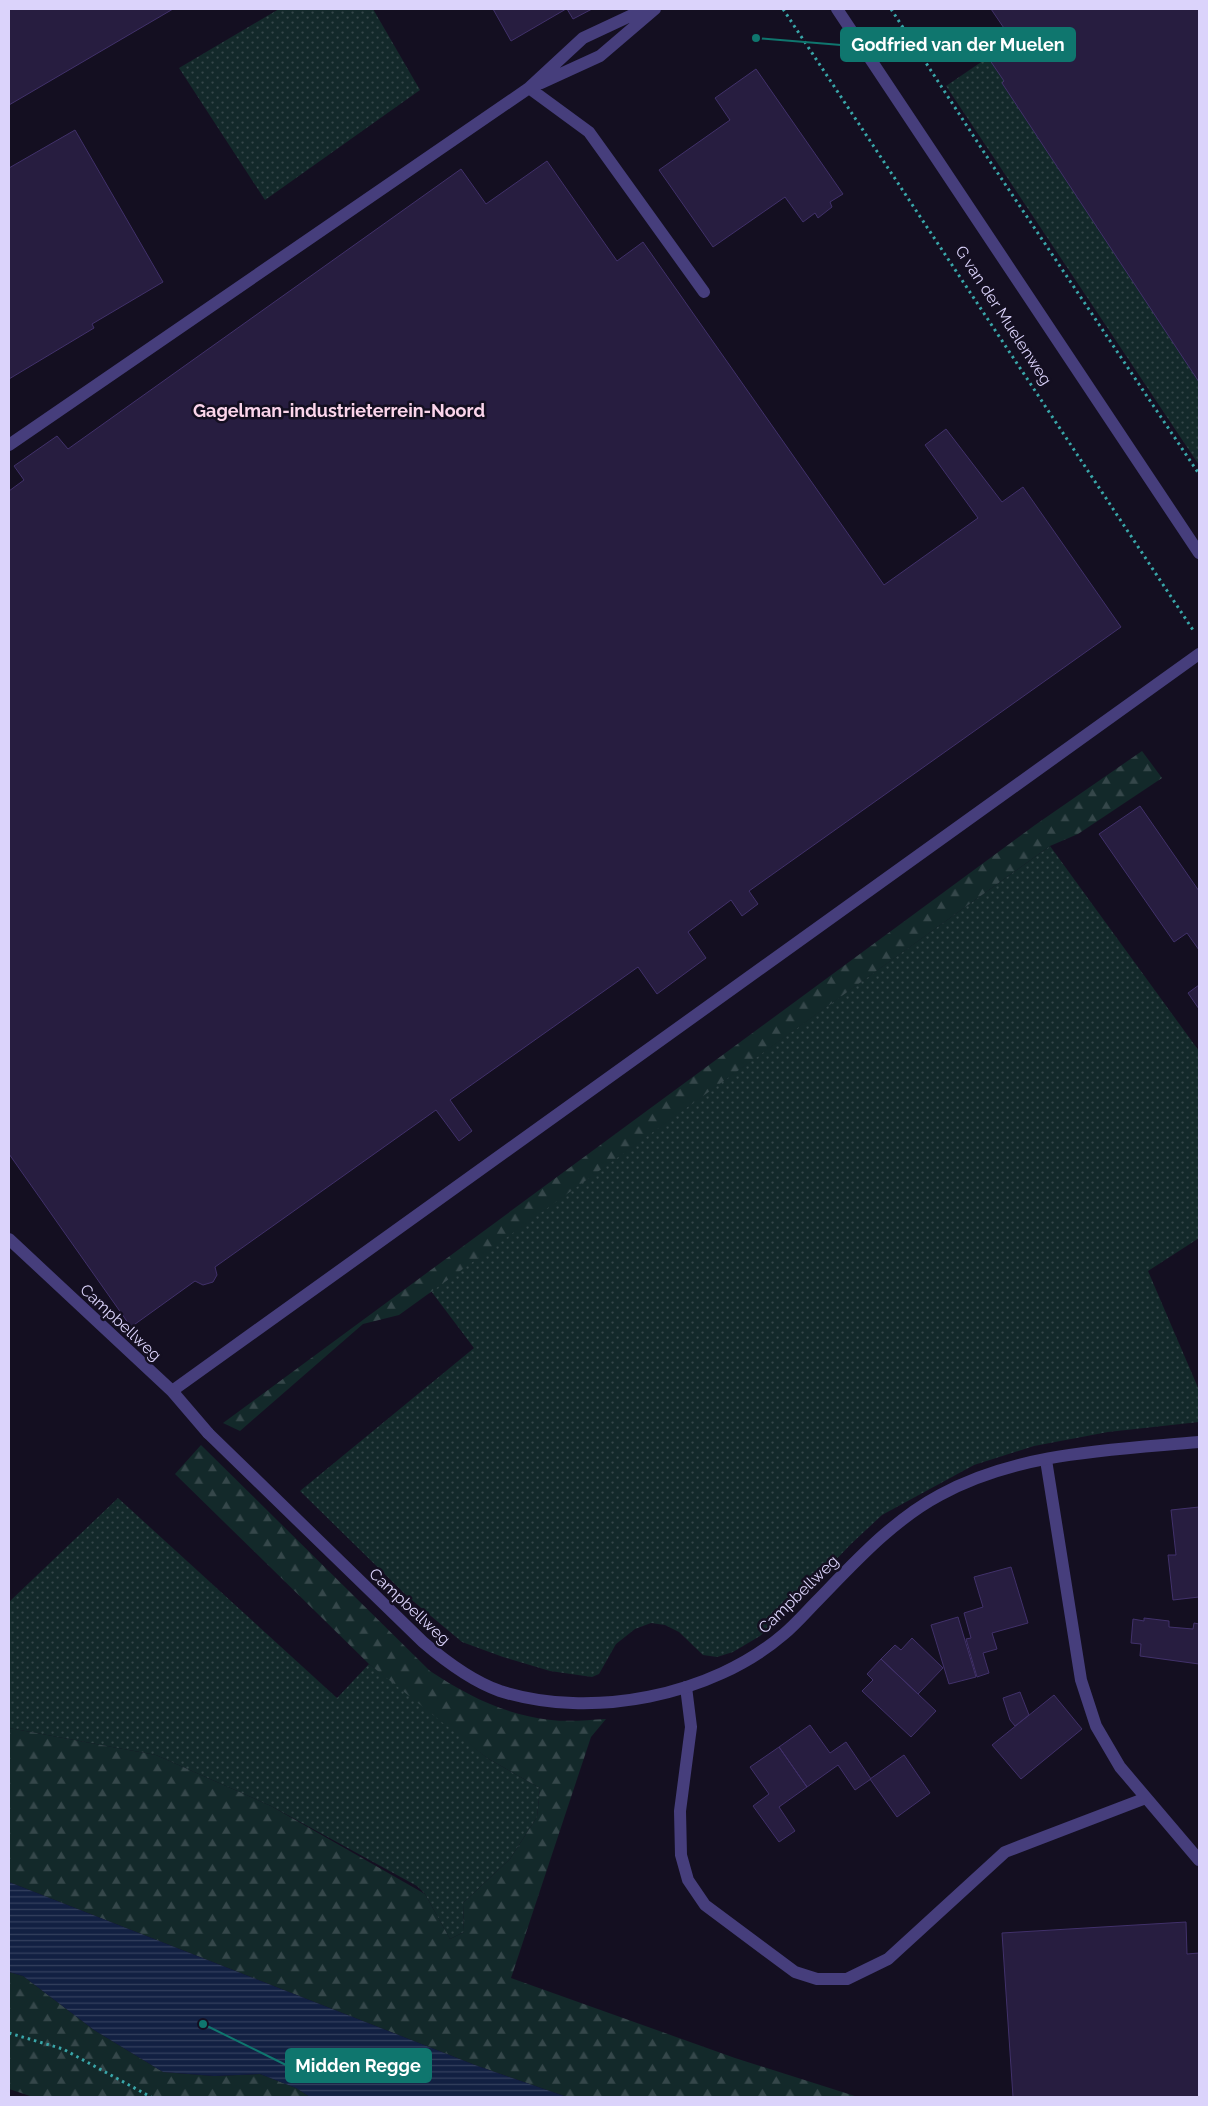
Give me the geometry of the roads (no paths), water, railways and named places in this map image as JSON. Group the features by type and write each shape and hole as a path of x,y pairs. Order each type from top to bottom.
{"street":[{"path":"9,445 529,88 583,38 644,9"},
{"path":"529,88 600,56 656,9"},
{"name":"G van der Muelenweg","path":"837,9 1199,553"},
{"path":"529,88 589,132 704,292"},
{"path":"172,1391 1199,654"},
{"name":"Campbellweg","path":"9,1240 172,1391 208,1433 422,1642 444,1659 489,1686 529,1698 620,1702 660,1695 686,1687 756,1656 786,1633 881,1537 939,1495 965,1482 1008,1467 1096,1451 1199,1442"},
{"path":"1046,1460 1081,1680 1096,1726 1120,1767 1199,1860"},
{"path":"686,1687 691,1726 680,1811 681,1855 688,1880 705,1905 796,1972 817,1979 847,1979 888,1959 1005,1852 1146,1798"}],"water":[{"path":"9,1882 475,2065 567,2097 310,2097 296,2088 260,2074 214,2076 163,2072 94,2030 23,1976 9,1972"}],"place":[{"name":"Godfried van der Muelen","path":"756,38"},
{"name":"Midden Regge","path":"203,2024"}],"district":[{"name":"Gagelman-industrieterrein-Noord","path":"339,411"}]}
